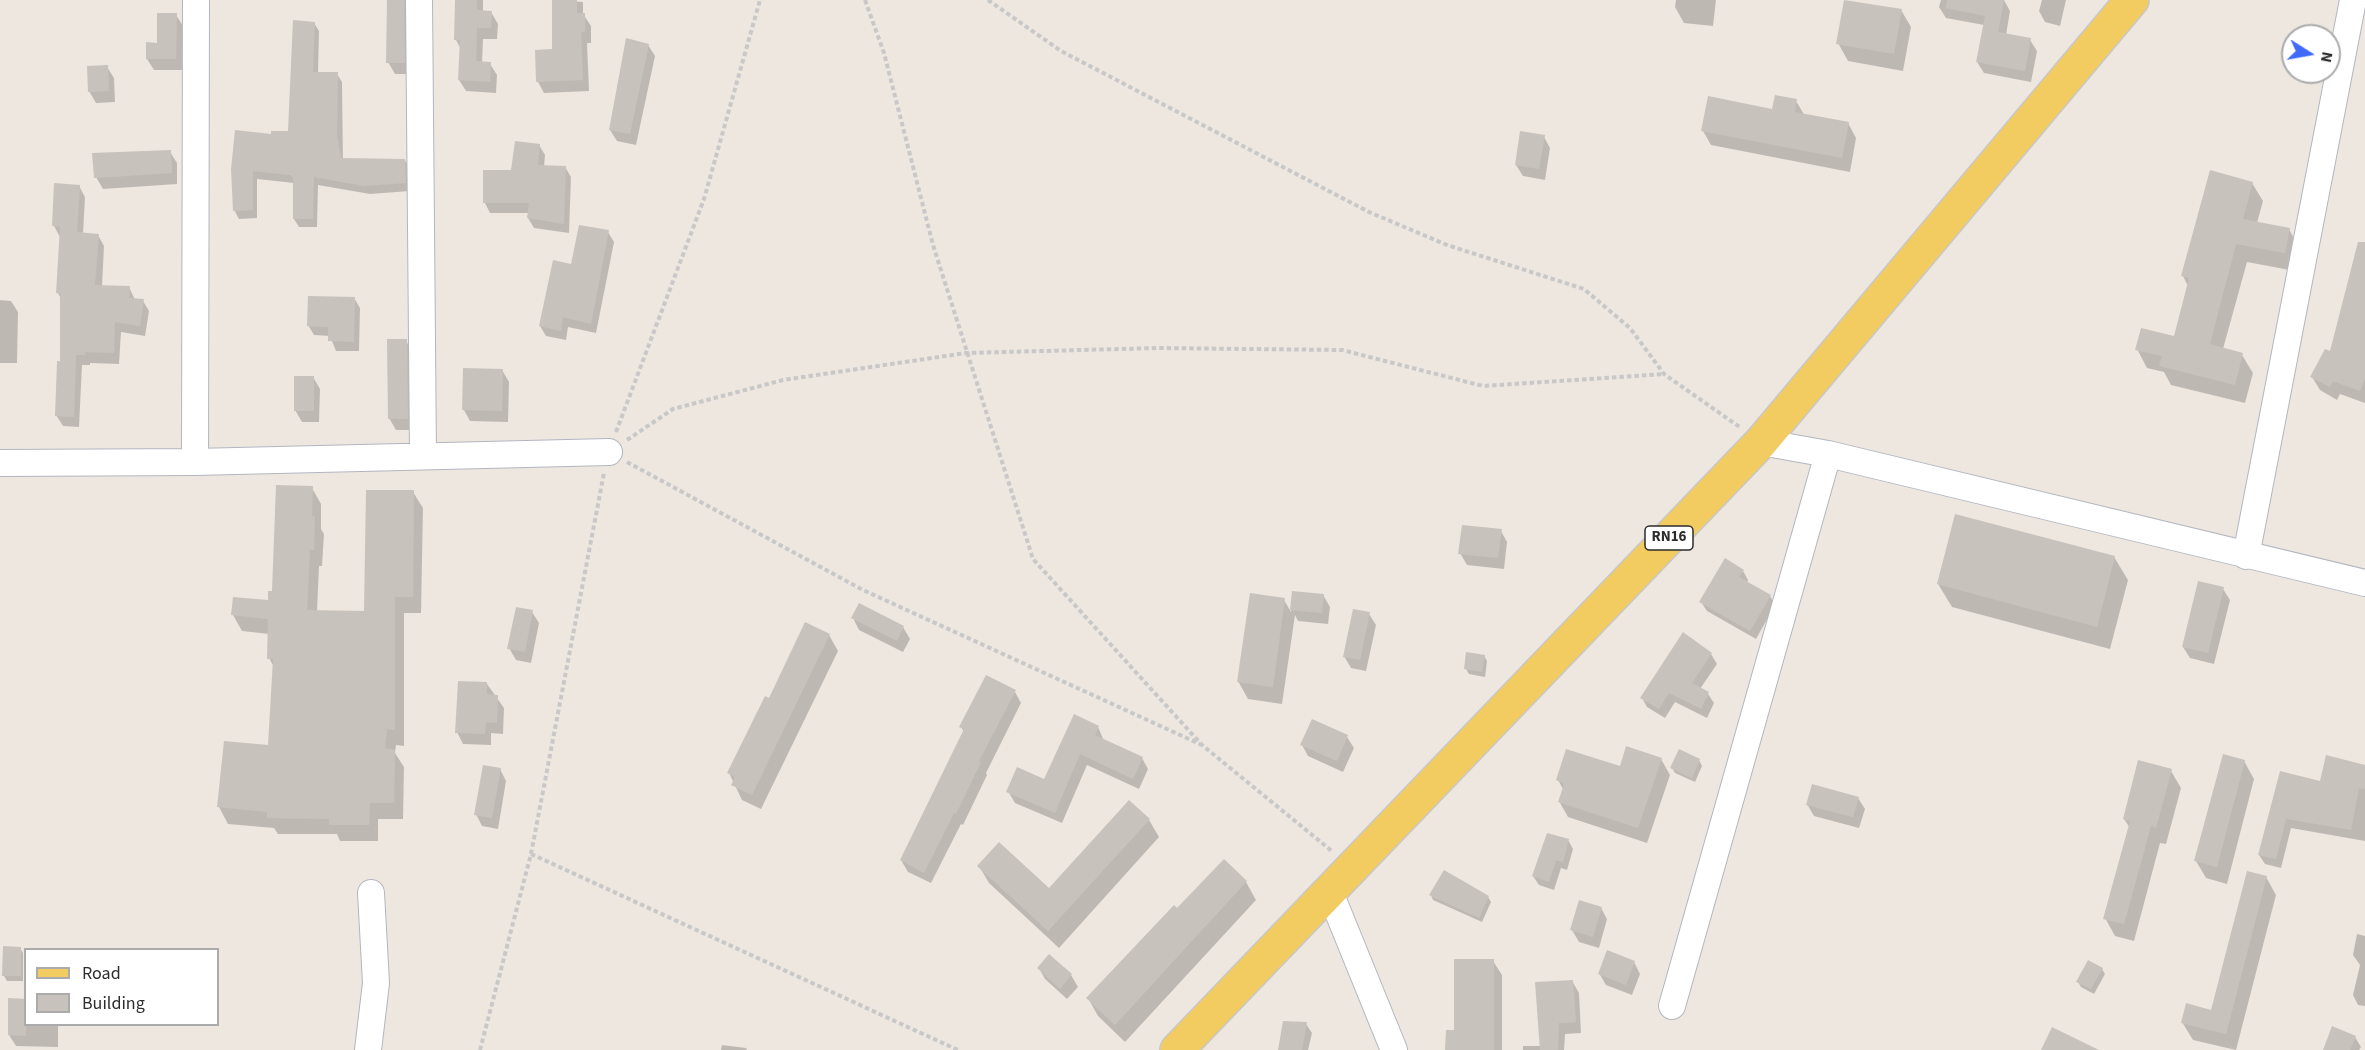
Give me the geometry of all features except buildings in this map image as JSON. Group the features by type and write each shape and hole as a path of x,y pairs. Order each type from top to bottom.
{"main road":[{"name":"RN16","path":"1177,1050 1761,442 2132,0"}],"street":[{"path":"195,462 196,0"},
{"path":"419,0 423,455"},
{"path":"2246,556 2353,0"},
{"path":"1761,442 1828,454 2365,583"},
{"path":"0,463 195,462 609,452"},
{"path":"1672,1006 1828,454"},
{"path":"1329,890 1394,1050"},
{"path":"368,1050 376,983 371,893"}],"path":[{"path":"480,1050 531,854 609,452 704,199 760,0"},
{"path":"865,0 884,53 933,244 1033,559 1202,745 1351,867"},
{"path":"988,0 1061,51 1370,213 1447,245 1584,289 1630,328 1664,374 1761,442"},
{"path":"609,452 673,409 783,380 966,353 1158,348 1342,350 1483,386 1664,374"},
{"path":"609,452 863,590 1202,745"},
{"path":"531,854 958,1050"}]}
